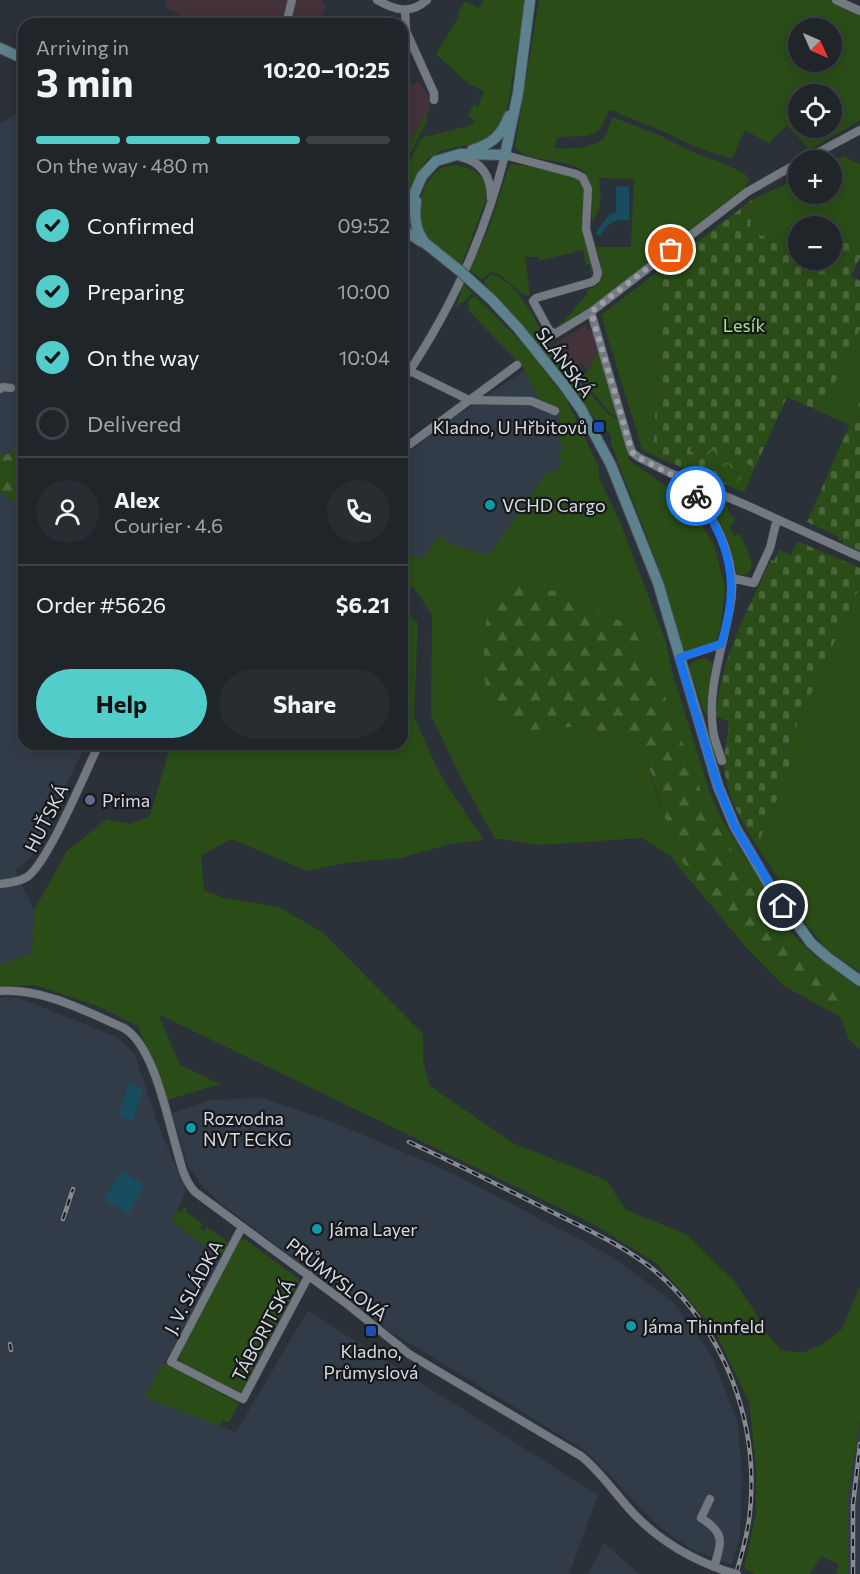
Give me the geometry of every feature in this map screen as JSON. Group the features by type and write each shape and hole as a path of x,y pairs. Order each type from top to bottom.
{"main road":[{"path":"408,210 422,176 436,161 488,144 502,132 511,109 519,75 530,0"},
{"path":"0,48 18,56"},
{"path":"455,155 505,155 518,93 519,75"},
{"path":"408,199 417,192"},
{"path":"417,192 414,218 416,231 424,243"},
{"name":"SLÁNSKÁ","path":"408,233 460,271 492,300 518,328 581,409 604,452 658,584 718,786 735,827 771,888 811,943 860,981"}],"street":[{"path":"287,18 292,0"},
{"path":"377,0 395,9 405,10 419,6 427,0"},
{"path":"836,0 860,11"},
{"path":"405,10 405,18"},
{"path":"408,35 434,93 434,100"},
{"path":"823,150 860,130"},
{"path":"455,155 469,159 483,168 490,184 491,206"},
{"path":"408,374 452,298 478,242 505,155 576,174 585,181 588,189 586,229 598,273 597,278 592,282 535,299 533,302 547,327 552,333 557,334 591,312 741,196 788,168"},
{"path":"591,312 631,449 638,457 860,557"},
{"path":"408,446 517,364"},
{"path":"410,371 469,400 531,401 555,411"},
{"path":"0,389 11,388"},
{"path":"670,473 687,487 705,508 722,540 732,578 731,605 721,644 713,701 713,730 722,761"},
{"path":"705,508 714,497 723,495"},
{"path":"732,578 754,584 770,548 777,519"},
{"path":"679,658 721,644"},
{"name":"HUŤSKÁ","path":"0,884 20,880 37,868 96,750"},
{"name":"PRŮMYSLOVÁ","path":"0,991 24,991 54,999 124,1028 133,1034 140,1042 149,1062 187,1182 195,1192 309,1275 416,1359 581,1456 654,1533 682,1552 714,1567 737,1574"},
{"name":"J. V. SLÁDKA","path":"242,1227 171,1362 243,1399"},
{"name":"TÁBORITSKÁ","path":"243,1399 309,1275"},
{"path":"710,1499 701,1518 714,1526 718,1534 720,1548 714,1567"}],"shaded area":[{"path":"166,0 289,0 283,18 182,18 176,12 165,8"},
{"path":"296,0 322,0 322,3 326,4 323,17 328,18 292,18"},
{"path":"408,82 419,82 431,99 428,111 412,139 408,138"},
{"path":"18,113 18,750 83,750 33,854 15,870 34,910 32,953 0,965 0,123"},
{"path":"586,325 593,333 598,350 588,371 581,363 576,367 572,366 554,344"},
{"path":"525,370 536,396 559,416 564,460 553,475 547,472 488,557 454,545 439,536 422,559 408,553 408,453 437,429"},
{"path":"0,998 19,998 117,1037 135,1054 157,1122 186,1191 172,1222 221,1258 146,1397 236,1432 308,1311 598,1495 569,1574 0,1574"},
{"path":"263,1098 340,1125 452,1173 613,1257 674,1303 712,1356 738,1424 742,1476 740,1537 732,1565 690,1548 658,1526 586,1451 388,1330 218,1201 188,1167 172,1113 211,1100"},
{"path":"860,1420 860,1574 848,1574 848,1495"},
{"path":"604,1543 639,1574 588,1574"}],"green space":[{"path":"484,0 525,0 507,111 497,133 478,143 443,150 427,159 408,191 408,165 421,138 468,126 475,122 468,116 474,104 478,106 484,91 469,84 436,54 459,16 457,14 465,1 478,8"},
{"path":"539,0 828,0 860,15 860,120 842,131 842,84 788,84 788,127 774,137 770,144 745,130 732,159 695,147 611,110 608,111 604,122 594,133 557,138 554,148 574,148 595,144 605,136 612,117 725,164 745,174 749,180 744,189 610,293 558,329 553,329 563,322 587,294 588,289 600,283 602,272 596,247 631,247 634,179 599,178 600,206 592,222 592,189 586,175 578,168 568,164 523,153 515,147"},
{"path":"428,111 426,123 408,158 408,137 412,138"},
{"path":"798,138 830,138 810,150"},
{"path":"842,157 860,165 860,242 842,241 842,216 788,216 788,240 750,234 751,201 788,183 788,204 842,204"},
{"path":"513,164 575,177 580,182 586,193 593,271 591,275 590,264 586,265 583,250 539,261 539,257 525,257 530,295 525,296 499,274 490,272 482,280 470,270 489,227 509,166"},
{"path":"456,165 481,176 486,194 485,203 461,266 428,239 420,222 419,212 423,191 434,174 442,168"},
{"name":"Lesík","path":"752,200 750,234 788,240 788,270 842,270 842,241 860,242 860,257 851,276 860,281 860,329 821,412 787,397 744,492 654,456 659,347 655,282 717,227"},
{"path":"744,206 656,282 659,347 654,456 642,449 601,315"},
{"path":"491,275 510,285 519,295 559,357 607,413 618,420 630,461 691,506 715,547 725,588 721,624 716,642 685,652 679,644 657,563 611,444 611,435 597,422 535,339 484,283"},
{"path":"463,284 473,293 456,308"},
{"path":"475,296 526,347 566,399 599,468 599,478 620,522 666,642 673,675 709,790 720,816 791,932 811,953 860,988 860,1050 849,1039 840,1017 784,986 745,946 669,855 642,838 542,845 495,839 460,776 431,715 432,615 414,588 408,586 408,553 422,559 439,536 454,545 488,556 548,471 553,475 563,460 557,456 561,450 559,416 536,396 525,370 469,311 468,301","holes":["496,581 570,593 607,615 632,626 661,686 705,801 741,868 774,924 834,981 850,1002 842,1008 808,990 762,952 661,808 642,744 581,726"]},
{"path":"860,329 860,401 849,425 821,412"},
{"path":"598,350 617,417 609,412 580,378 588,371"},
{"path":"860,401 860,551 842,543 843,540 839,540 837,536 807,522"},
{"path":"694,441 752,466 748,476 742,473 736,488 726,485 732,470 690,451"},
{"path":"15,447 18,451 18,506 0,492 0,455 9,454"},
{"path":"716,500 726,502 731,517 734,517 734,522 729,525 734,536 740,534 748,550 751,566 746,575 737,574 727,539 710,504"},
{"path":"797,541 860,568 860,586 786,749 796,755 757,846 740,817 727,785 724,764 729,722 716,716 723,674 744,617 771,560 774,561 779,550 791,555"},
{"path":"496,580 523,587 570,593 607,615 632,626 661,686 705,801 741,868 774,924 834,981 850,1002 842,1008 808,990 762,952 677,855 642,744 581,726 519,731 486,694 483,636"},
{"path":"860,586 860,972 825,948 796,911 757,846 796,755 786,749"},
{"path":"408,613 418,623 414,716 432,758 449,789 484,840 451,844 401,858 345,863 307,871 232,839 201,855 204,890 224,898 279,907 323,933 423,1034 423,1061 430,1086 513,1143 606,1180 626,1210 686,1234 733,1280 752,1307 764,1330 781,1350 802,1353 823,1344 842,1329 860,1286 860,1420 848,1495 848,1574 836,1574 839,1565 821,1556 810,1574 755,1574 744,1568 756,1514 756,1467 749,1402 713,1327 656,1263 593,1224 158,1014 180,1065 220,1084 167,1100 138,1026 97,1006 35,985 0,987 0,965 32,953 34,910 67,851 107,819 131,824 150,816 169,750 408,750"},
{"path":"705,658 712,663 706,717 690,664"},
{"path":"184,1207 187,1209 186,1212 203,1224 200,1229 204,1231 207,1227 229,1243 223,1254 218,1252 216,1254 172,1222 177,1210 181,1212"},
{"path":"241,1239 246,1240 300,1280 241,1393 181,1362 178,1357"},
{"path":"163,1363 239,1403 229,1423 223,1420 220,1426 145,1397"}],"water":[{"path":"616,186 629,187 629,220 612,223 600,236 595,234 609,215 616,212"},
{"path":"129,1083 143,1088 133,1121 118,1116"},
{"path":"122,1171 145,1185 128,1214 104,1200"}],"railway":[{"path":"409,1142 618,1246 655,1271 680,1295 701,1321 718,1349 732,1380 749,1445 750,1512 736,1574"},
{"path":"63,1219 73,1189"},
{"path":"10,1344 11,1350"},
{"path":"853,1574 853,1505 860,1444"}],"way so far":[{"path":"671,250 591,312 632,452 676,477 696,496"}],"place":[{"name":"Kladno, U Hřbitovů","path":"599,427"},
{"name":"VCHD Cargo","path":"490,505"},
{"name":"Prima","path":"90,800"},
{"name":"Rozvodna NVT ECKG","path":"191,1128"},
{"name":"Jáma Layer","path":"317,1229"},
{"name":"Jáma Thinnfeld","path":"631,1326"},
{"name":"Kladno, Průmyslová","path":"371,1331"}],"route":[{"path":"696,496 722,540 732,578 731,605 721,644 679,658 718,786 735,827 783,906"}]}
